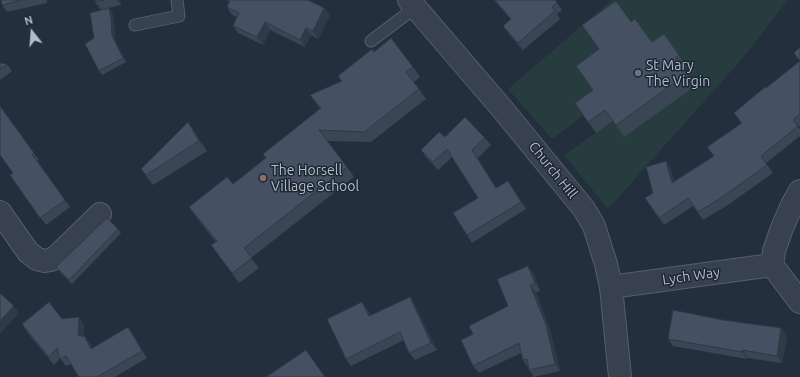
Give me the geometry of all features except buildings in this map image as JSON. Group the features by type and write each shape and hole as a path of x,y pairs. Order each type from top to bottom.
{"street":[{"name":"Church Hill","path":"412,4 504,111 584,208 594,226 600,243 611,287 620,377"},
{"path":"800,191 782,228 774,251 772,265 800,302"},
{"path":"0,212 28,252 37,259 45,261 51,260 57,256 100,214"},
{"name":"Lych Way","path":"611,287 772,265"}],"lane":[{"path":"135,25 179,16 177,0"},
{"path":"371,41 412,4"}],"green space":[{"path":"612,0 788,0 741,60 608,209 564,155 613,121 624,136 683,69 687,67 672,46 590,37 607,61 601,102 552,139 508,89"}],"place":[{"name":"St Mary The Virgin","path":"638,73"},
{"name":"The Horsell Village School","path":"263,178"}]}
